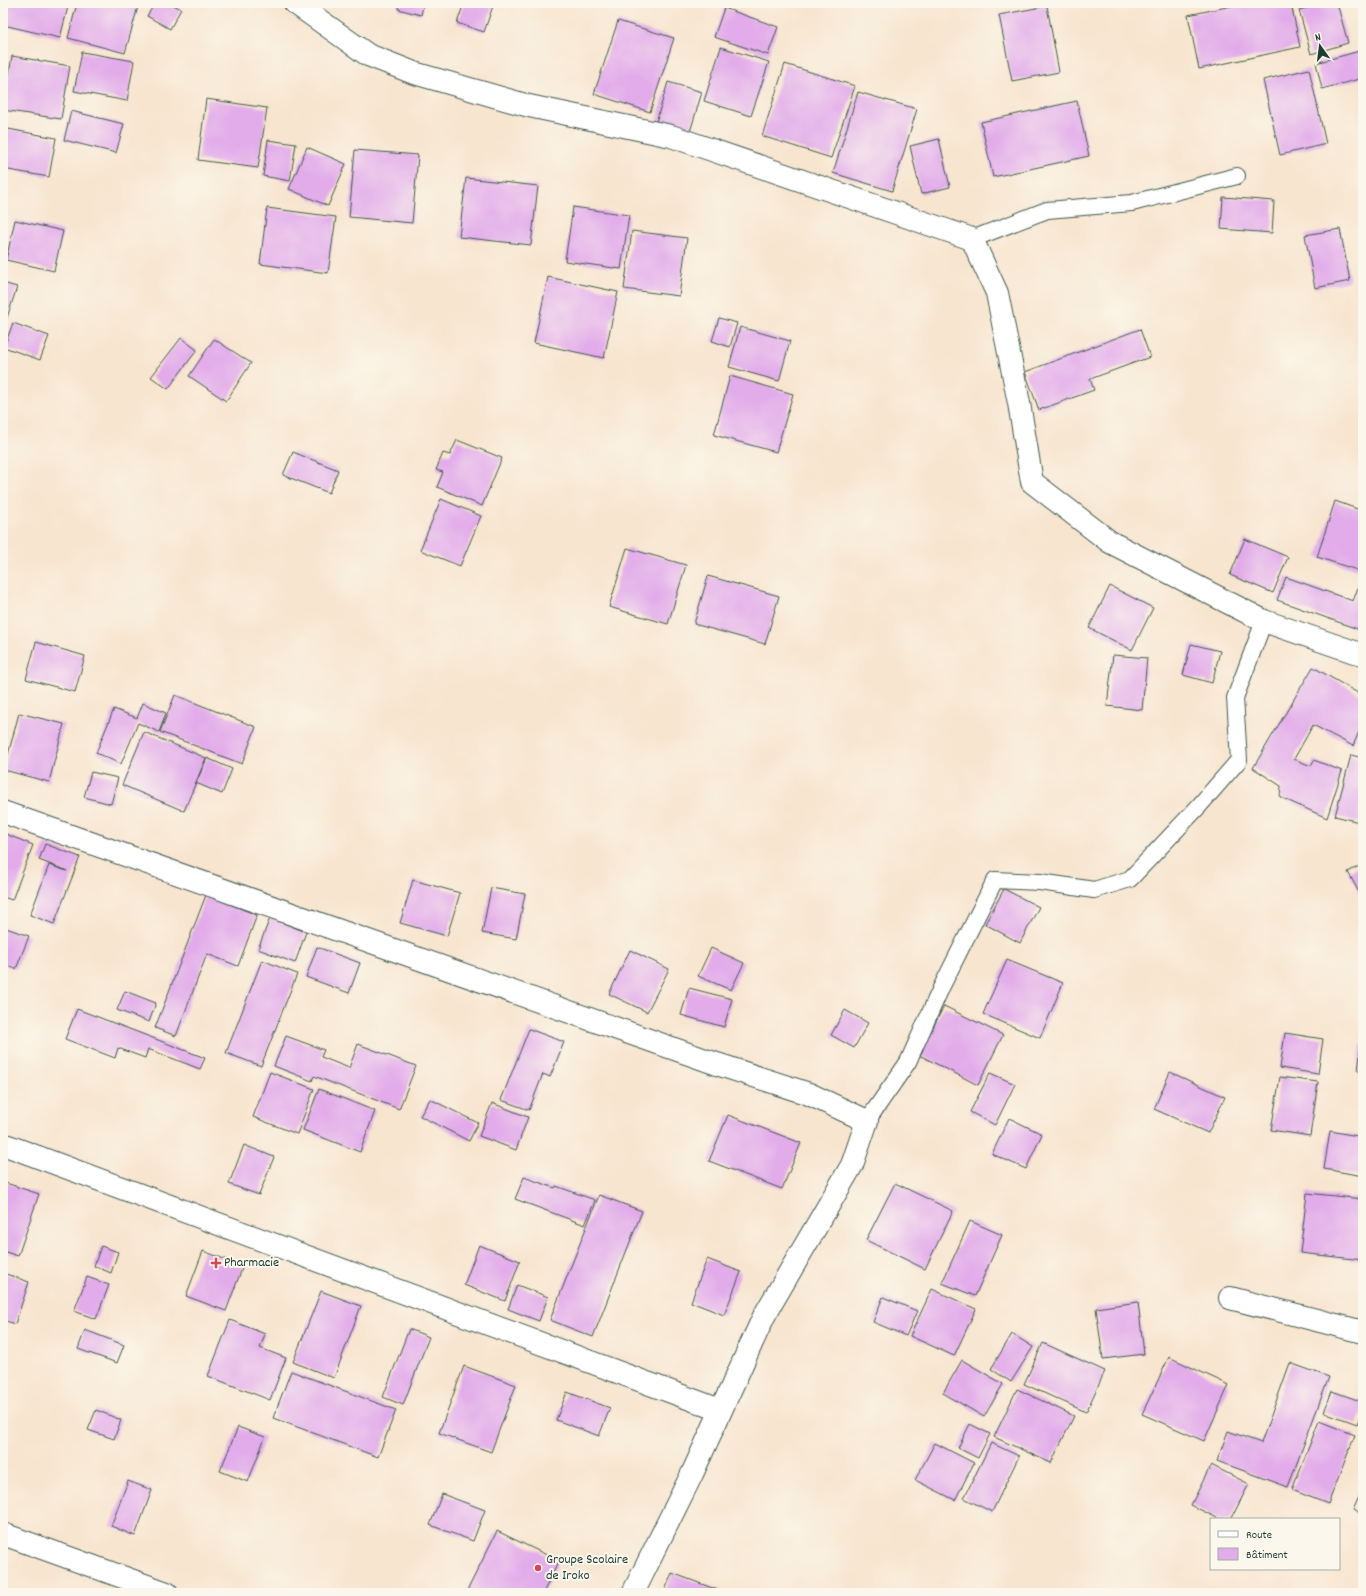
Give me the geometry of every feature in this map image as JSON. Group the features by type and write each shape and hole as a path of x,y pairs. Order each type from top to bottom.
{"street":[{"path":"295,3 368,55 414,73 529,106 671,136 972,239 997,293 1019,402 1032,482 1110,542 1264,621 1363,655"},
{"path":"3,812 717,1064 809,1094 866,1121 852,1165 764,1316 692,1474 633,1593"},
{"path":"3,1144 720,1410"},
{"path":"1230,1298 1363,1332"},
{"path":"3,1534 167,1593"}],"lane":[{"path":"972,239 1047,210 1132,203 1237,176"},
{"path":"866,1121 908,1062 941,988 995,880 1040,882 1094,890 1130,879 1199,806 1239,760 1235,698 1264,621"}],"building":[{"path":"3,3 69,3 60,38 3,25"},
{"path":"77,3 139,3 125,53 68,38"},
{"path":"155,3 170,3 181,9 170,29 147,16"},
{"path":"399,3 424,3 421,15 398,9"},
{"path":"464,3 494,3 484,32 457,23"},
{"path":"1246,3 1291,3 1300,47 1199,69 1188,15"},
{"path":"1325,3 1337,3 1348,43 1311,54 1299,10"},
{"path":"1047,6 1059,72 1012,81 999,15"},
{"path":"724,8 778,27 768,55 714,37"},
{"path":"618,21 674,38 650,112 594,94"},
{"path":"721,47 769,62 751,116 704,101"},
{"path":"1363,50 1363,78 1322,89 1316,63"},
{"path":"82,52 134,61 127,101 74,91"},
{"path":"12,56 70,66 61,119 3,110"},
{"path":"785,64 855,86 831,158 762,136"},
{"path":"1309,69 1326,144 1280,155 1263,80"},
{"path":"668,82 702,92 690,132 656,122"},
{"path":"858,92 917,109 892,191 833,173"},
{"path":"206,99 267,108 258,168 198,160"},
{"path":"1077,101 1089,156 993,177 981,122"},
{"path":"71,111 124,124 116,153 64,140"},
{"path":"3,128 56,138 49,177 3,169"},
{"path":"939,139 950,187 921,194 910,146"},
{"path":"268,140 296,144 290,181 263,176"},
{"path":"307,147 346,164 328,206 289,189"},
{"path":"355,150 418,155 412,223 349,217"},
{"path":"466,178 538,186 531,245 459,237"},
{"path":"1223,197 1274,201 1272,233 1221,229"},
{"path":"573,207 629,215 621,269 565,261"},
{"path":"267,208 336,217 328,273 260,264"},
{"path":"15,220 63,231 54,271 6,260"},
{"path":"1340,229 1350,281 1315,288 1305,235"},
{"path":"632,231 687,238 679,296 624,289"},
{"path":"548,277 618,292 604,358 534,343"},
{"path":"3,283 17,287 3,330"},
{"path":"719,318 737,323 730,347 712,341"},
{"path":"13,323 49,336 40,360 4,347"},
{"path":"740,327 790,341 779,381 729,367"},
{"path":"1140,329 1150,357 1090,379 1094,390 1039,410 1025,372"},
{"path":"181,338 197,350 168,389 151,377"},
{"path":"214,339 251,363 226,401 189,376"},
{"path":"730,376 793,394 776,452 714,435"},
{"path":"457,440 502,458 482,506 437,487 443,472 436,470 443,453 450,455"},
{"path":"293,452 338,470 329,493 283,475"},
{"path":"441,499 481,516 460,566 420,550"},
{"path":"1335,501 1363,511 1363,572 1317,557"},
{"path":"1245,539 1288,557 1273,593 1230,575"},
{"path":"627,548 686,565 668,624 609,607"},
{"path":"1363,574 1363,631 1277,600 1286,577 1353,601"},
{"path":"708,576 779,596 765,644 694,624"},
{"path":"1110,586 1153,608 1132,650 1089,628"},
{"path":"36,642 85,656 75,692 26,679"},
{"path":"1191,644 1220,651 1212,683 1183,675"},
{"path":"1113,655 1147,658 1142,710 1107,706"},
{"path":"1313,667 1363,696 1363,722 1353,746 1313,725 1294,759 1311,766 1314,760 1342,771 1327,818 1280,797 1281,786 1253,768"},
{"path":"175,695 256,727 242,764 160,732"},
{"path":"143,703 166,713 159,732 138,723 121,764 96,753 114,709 137,718"},
{"path":"19,713 64,724 49,782 4,770"},
{"path":"144,732 206,758 184,811 122,785"},
{"path":"1351,755 1363,758 1363,823 1335,816"},
{"path":"207,758 232,769 222,794 196,783"},
{"path":"91,772 118,778 111,804 84,797"},
{"path":"3,833 33,845 12,900 3,897"},
{"path":"45,844 80,857 54,924 30,915 49,865 67,871 39,860"},
{"path":"1363,864 1363,895 1361,896 1348,872"},
{"path":"413,880 460,893 447,936 400,923"},
{"path":"491,888 525,894 516,939 482,933"},
{"path":"1004,889 1039,907 1020,943 985,924"},
{"path":"206,895 257,915 238,966 207,954 176,1036 155,1028"},
{"path":"270,918 306,932 295,963 258,949"},
{"path":"3,927 29,936 16,969 3,964"},
{"path":"317,947 360,963 349,993 306,977"},
{"path":"711,948 744,963 731,990 698,976"},
{"path":"630,950 669,969 647,1012 609,994"},
{"path":"262,960 297,974 261,1066 226,1053"},
{"path":"1007,960 1063,983 1040,1038 983,1014"},
{"path":"689,988 732,999 724,1027 681,1015"},
{"path":"125,991 156,1003 149,1022 117,1010"},
{"path":"944,1006 1003,1035 978,1085 919,1055"},
{"path":"77,1009 205,1058 200,1069 148,1049 145,1058 118,1048 115,1058 65,1039"},
{"path":"845,1010 868,1023 854,1048 831,1035"},
{"path":"529,1029 564,1042 550,1077 543,1074 529,1110 501,1100"},
{"path":"1285,1033 1323,1039 1318,1074 1280,1068"},
{"path":"286,1036 324,1050 321,1057 349,1068 358,1044 416,1066 399,1109 314,1076 312,1081 274,1066"},
{"path":"1361,1045 1363,1045 1363,1071 1358,1071"},
{"path":"270,1072 314,1089 297,1134 253,1117"},
{"path":"1170,1072 1225,1097 1208,1133 1154,1109"},
{"path":"990,1073 1015,1084 995,1125 970,1112"},
{"path":"1280,1077 1318,1082 1310,1136 1271,1130"},
{"path":"319,1089 375,1111 360,1152 303,1130"},
{"path":"430,1099 478,1123 469,1141 420,1116"},
{"path":"492,1103 528,1117 516,1150 479,1136"},
{"path":"728,1115 801,1143 782,1189 709,1161"},
{"path":"1009,1118 1042,1134 1026,1169 992,1154"},
{"path":"1330,1131 1363,1137 1363,1176 1324,1169"},
{"path":"244,1145 274,1157 259,1195 229,1184"},
{"path":"524,1177 555,1188 556,1186 595,1200 585,1225 515,1199"},
{"path":"3,1182 39,1194 18,1256 3,1251"},
{"path":"895,1183 953,1211 925,1269 866,1240"},
{"path":"1307,1193 1363,1199 1363,1260 1300,1253"},
{"path":"599,1195 642,1211 593,1337 550,1320"},
{"path":"970,1221 1002,1235 975,1296 942,1283"},
{"path":"479,1245 520,1261 505,1301 464,1285"},
{"path":"101,1246 118,1252 111,1273 94,1266"},
{"path":"203,1251 243,1266 226,1311 186,1296"},
{"path":"707,1259 741,1272 724,1315 691,1302"},
{"path":"3,1273 29,1282 15,1324 3,1320"},
{"path":"87,1277 109,1285 96,1319 74,1311"},
{"path":"517,1285 548,1297 539,1321 508,1309"},
{"path":"932,1289 976,1309 954,1356 910,1336"},
{"path":"321,1291 361,1306 334,1378 293,1362"},
{"path":"883,1297 917,1311 906,1336 873,1322"},
{"path":"1138,1302 1144,1354 1103,1359 1096,1308"},
{"path":"230,1320 265,1334 260,1348 286,1358 270,1400 208,1376"},
{"path":"409,1329 429,1337 403,1405 383,1397"},
{"path":"85,1330 124,1345 117,1363 78,1349"},
{"path":"1012,1334 1033,1347 1011,1382 991,1369"},
{"path":"1043,1343 1105,1371 1086,1412 1024,1384"},
{"path":"1169,1357 1229,1385 1204,1441 1142,1414"},
{"path":"962,1360 1003,1384 984,1417 943,1393"},
{"path":"1290,1363 1329,1377 1288,1487 1217,1461 1228,1431 1261,1443"},
{"path":"464,1366 516,1385 491,1452 439,1433"},
{"path":"291,1371 396,1410 378,1457 273,1418"},
{"path":"1017,1389 1074,1416 1051,1463 994,1437"},
{"path":"1332,1391 1363,1402 1363,1409 1357,1424 1324,1412"},
{"path":"567,1392 610,1408 599,1436 556,1420"},
{"path":"96,1410 121,1420 114,1439 88,1430"},
{"path":"1319,1421 1355,1435 1328,1504 1292,1490"},
{"path":"970,1424 990,1434 978,1458 958,1448"},
{"path":"238,1427 265,1437 248,1482 220,1471"},
{"path":"935,1443 974,1463 955,1500 915,1480"},
{"path":"991,1443 1019,1456 992,1512 964,1498"},
{"path":"1211,1465 1249,1484 1232,1518 1217,1518 1191,1505"},
{"path":"128,1481 152,1490 135,1536 111,1526"},
{"path":"1363,1488 1363,1514 1353,1510"},
{"path":"442,1494 485,1510 473,1541 430,1525"},
{"path":"497,1531 559,1561 543,1593 466,1593"},
{"path":"672,1573 726,1593 664,1593"}],"place":[{"name":"Pharmacie","path":"216,1263"},
{"name":"Groupe Scolaire de Iroko","path":"538,1568"}]}
